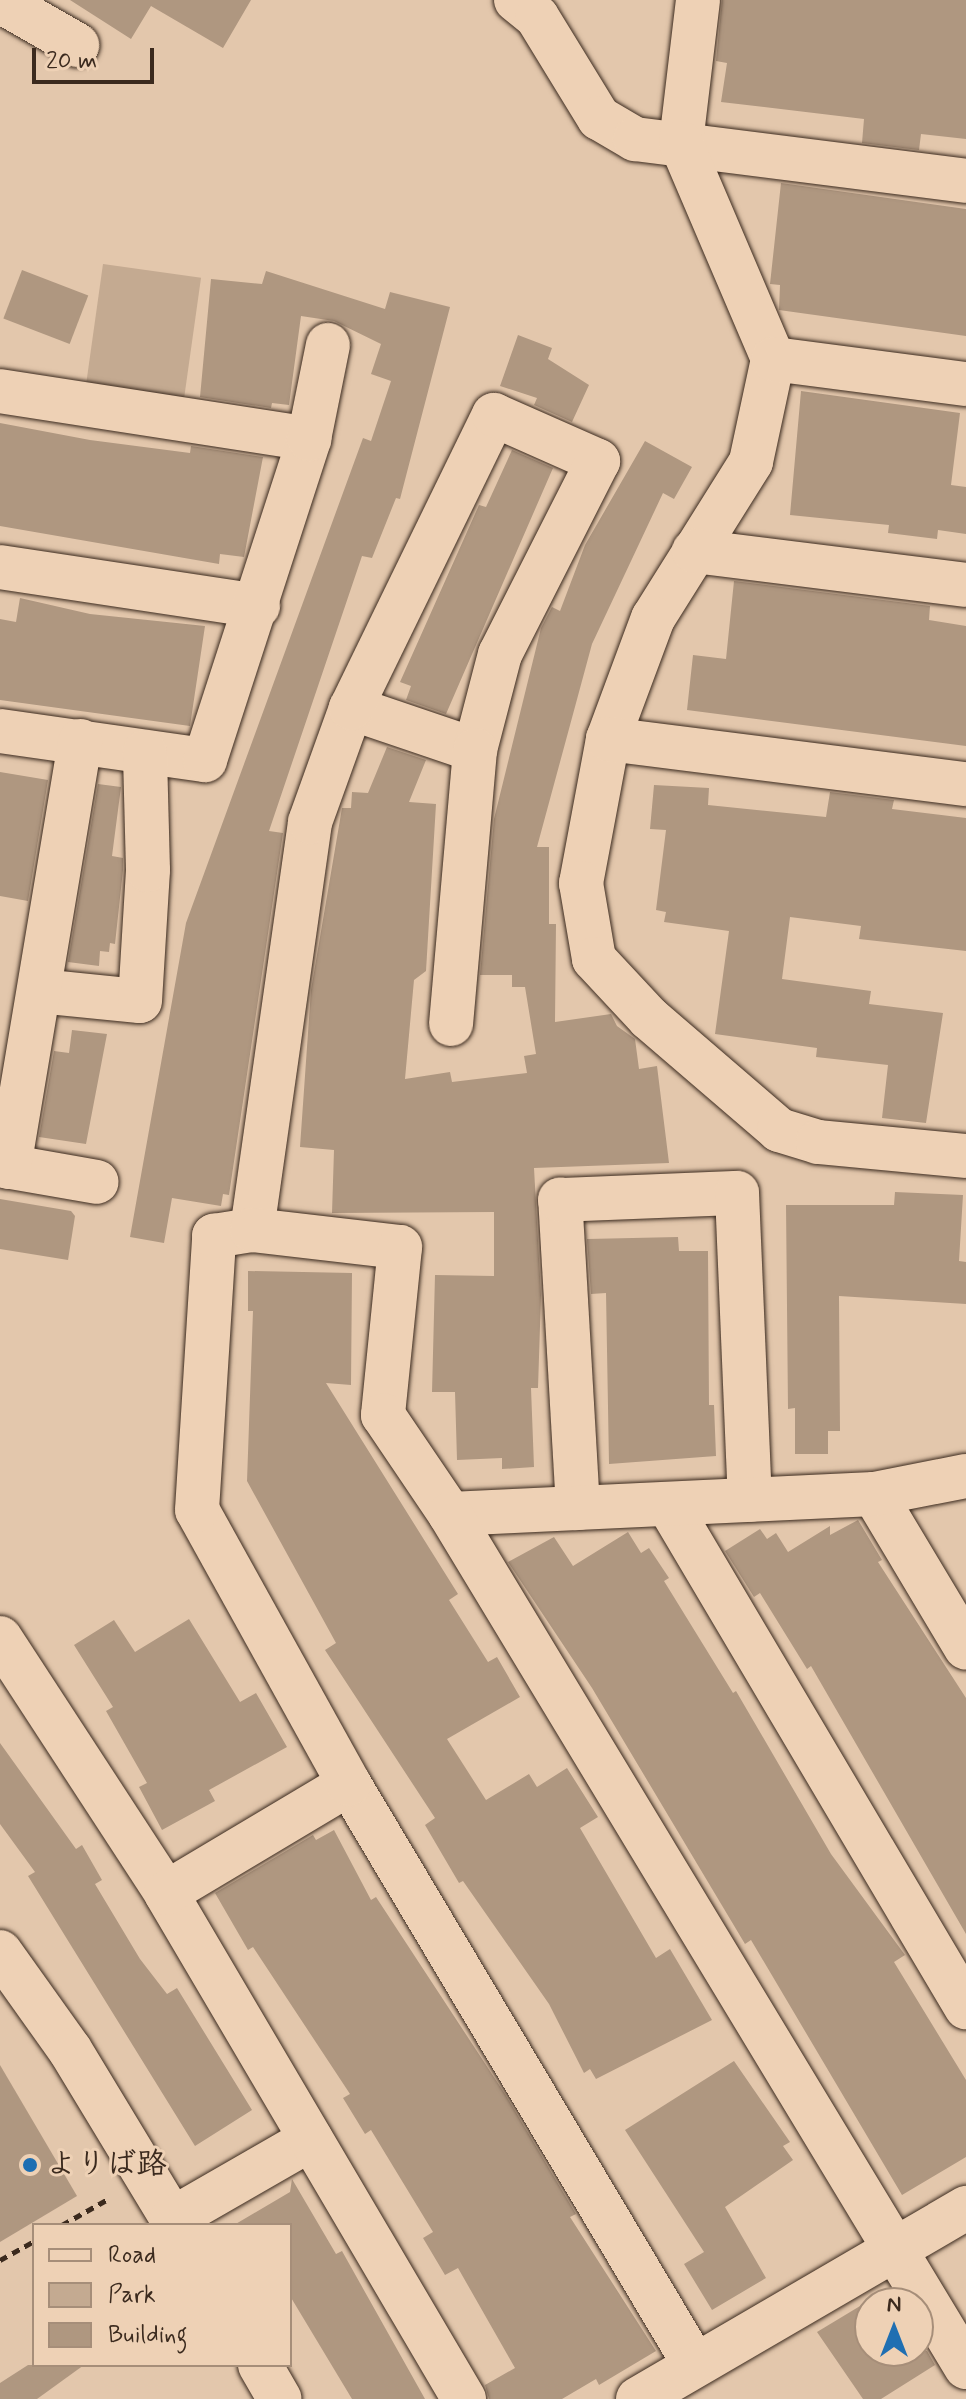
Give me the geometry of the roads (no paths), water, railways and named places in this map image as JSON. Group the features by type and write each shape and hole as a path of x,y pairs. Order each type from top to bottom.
{"street":[{"path":"516,0 537,17 599,118 635,139 966,181"},
{"path":"698,0 681,143 773,359 751,462 653,618 608,739 581,883 594,959 649,1018 779,1130 818,1142 966,1156"},
{"path":"0,1 77,45"},
{"path":"0,731 205,760 258,606 309,439 328,345"},
{"path":"773,359 966,384"},
{"path":"0,391 309,439"},
{"path":"252,1230 310,822 351,708 494,415 598,461 500,654 475,750 451,1024"},
{"path":"694,551 966,585"},
{"path":"0,567 258,606"},
{"path":"351,708 475,750"},
{"path":"608,739 966,784"},
{"path":"80,741 39,991 4,1166 97,1182"},
{"path":"39,991 140,1001 148,870 145,752"},
{"path":"578,1508 560,1200 737,1193 750,1500"},
{"path":"695,2365 349,1784 197,1510 214,1236 252,1230 400,1247 383,1415 450,1514 966,2367"},
{"path":"450,1514 874,1494 966,1476"},
{"path":"874,1494 966,1648"},
{"path":"668,1504 966,2007"},
{"path":"0,1638 166,1893 464,2399"},
{"path":"166,1893 349,1784"},
{"path":"0,1952 70,2050 174,2222 311,2139"},
{"path":"638,2399 966,2208"},
{"path":"261,2367 280,2399"}],"place":[{"name":"よりば路","path":"30,2165"}]}
